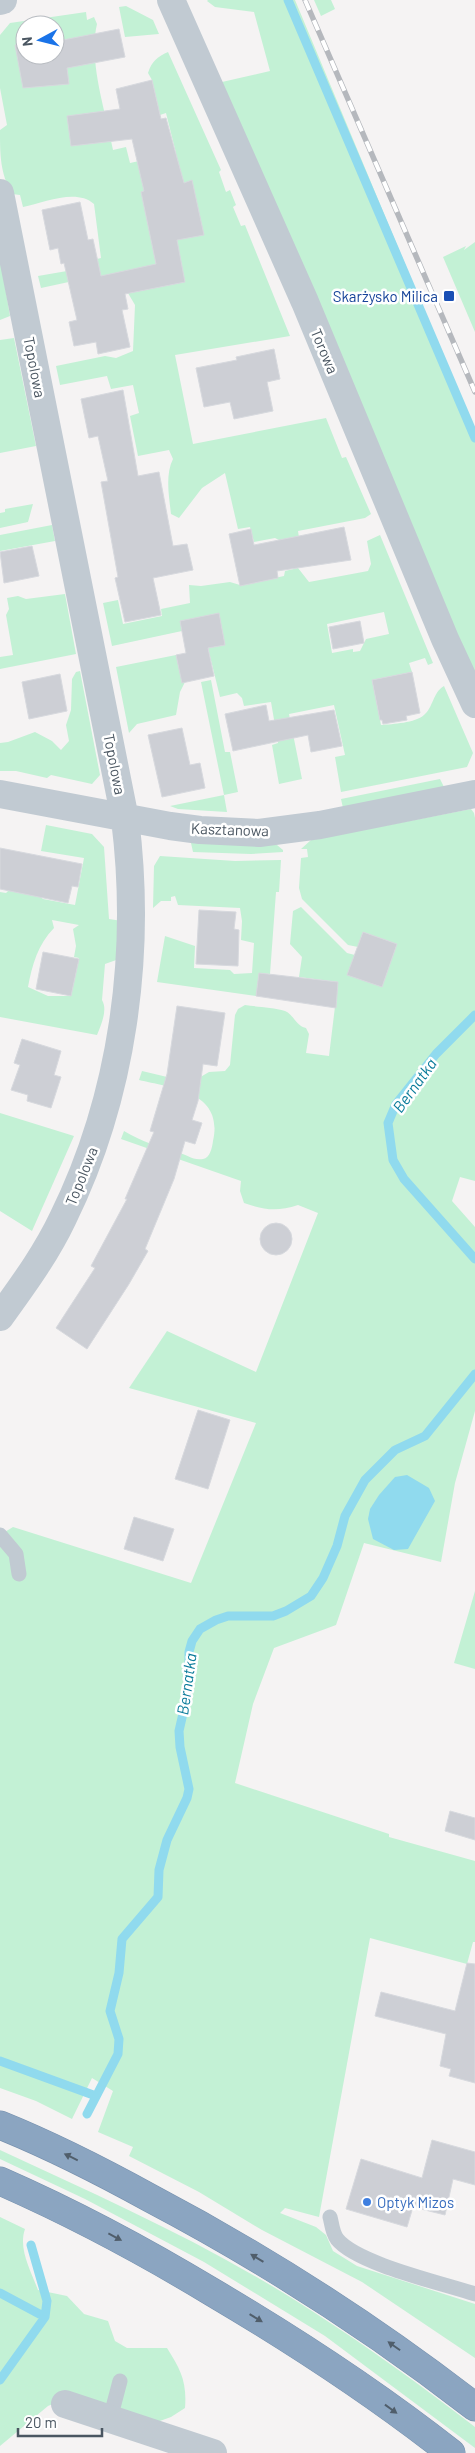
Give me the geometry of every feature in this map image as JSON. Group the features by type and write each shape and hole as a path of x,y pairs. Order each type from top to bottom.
{"highway":[{"path":"0,2125 96,2169 204,2226 298,2283 389,2343 475,2407"},
{"path":"12,2186 72,2215 168,2266 263,2322 354,2382 452,2453"}],"street":[{"name":"Torowa","path":"171,0 266,212 445,639 475,704"},
{"name":"Topolowa","path":"0,192 125,819 130,852 132,918 130,970 118,1050 103,1114 85,1171 63,1219 38,1264 0,1317"},
{"name":"Kasztanowa","path":"0,794 125,819 200,830 259,833 320,825 467,796"},
{"path":"65,2404 213,2453"}],"lane":[{"path":"0,1535 16,1554 18,1574"},
{"path":"330,2217 336,2238 349,2250 369,2260 475,2294"},
{"path":"110,2419 120,2381"}],"green space":[{"path":"208,0 295,0 475,432 475,679 222,82 270,71 254,12 215,7"},
{"path":"314,0 331,0 335,9 321,16"},
{"path":"126,6 153,20 159,34 125,37 119,7"},
{"path":"86,12 87,20 94,17 97,24 95,39 96,71 113,150 126,147 130,163 176,153 166,113 160,115 152,80 148,73 155,60 168,52 221,170 219,172 226,192 230,190 236,205 233,207 241,226 245,225 290,336 175,355 193,444 326,418 342,458 346,457 371,514 365,518 298,531 301,551 275,538 254,542 250,527 238,529 225,473 202,488 179,518 171,514 168,479 173,459 169,450 138,456 130,416 139,413 133,385 111,389 107,376 60,385 56,366 105,356 116,358 133,351 135,305 125,288 78,280 41,288 38,276 67,271 68,266 101,258 94,204 87,199 69,197 23,207 20,195 12,194 5,179 0,147 0,130 7,125 0,88 0,35 10,23 15,22 15,65 65,65 65,15"},
{"path":"475,242 475,332 443,257 466,246 464,250"},
{"path":"0,256 10,316 0,320"},
{"path":"14,338 36,446 0,453 0,340"},
{"path":"33,504 28,522 0,528 0,513 5,512 5,509"},
{"path":"52,525 55,541 0,551 0,535"},
{"path":"380,535 433,663 428,665 425,658 409,663 412,672 372,680 381,725 404,723 420,718 427,712 438,692 444,686 473,753 467,767 341,792 335,757 345,755 334,705 289,714 302,779 279,784 272,745 278,743 271,702 244,706 242,698 237,693 220,697 208,648 225,645 219,614 180,621 182,631 112,646 103,603 118,600 123,624 162,616 161,609 190,603 189,585 201,586 230,582 240,585 284,576 285,571 298,568 309,582 368,571 371,564 367,541","holes":["384,612 389,634 366,639 360,651 353,652 353,649 332,653 327,624"]},
{"path":"65,594 76,654 0,669 0,657 13,655 6,615 9,609 7,598 18,596 26,599"},
{"path":"176,655 182,679 185,682 180,692 176,715 137,724 129,733 116,667"},
{"path":"80,671 100,775 92,784 51,775 47,778 16,771 0,771 0,743 35,732 52,741 61,750 69,741 66,725 71,710 72,679 76,672"},
{"path":"211,680 225,752 230,752 238,792 224,795 201,682"},
{"path":"440,779 444,787 343,808 341,799"},
{"path":"224,795 227,812 178,809 170,806"},
{"path":"471,809 475,818 475,1181 460,1177 452,1201 475,1227 475,1411 455,1483 441,1562 364,1543 336,1625 274,1648 253,1704 235,1783 389,1834 389,1837 475,1861 475,1942 473,1942 467,1964 370,1938 319,2217 285,2208 280,2213 316,2227 326,2235 333,2251 357,2266 475,2304 475,2358 362,2282 262,2230 199,2192 129,2156 133,2147 98,2132 113,2091 92,2078 72,2119 36,2101 0,2088 0,1535 13,1527 191,1583 256,1423 129,1388 167,1331 256,1372 318,1213 298,1205 284,1209 271,1209 244,1203 240,1191 241,1181 121,1139 124,1131 144,1141 196,1159 205,1158 211,1150 214,1125 211,1112 203,1102 193,1095 180,1090 139,1080 142,1071 184,1081 197,1079 209,1072 225,1071 230,1065 235,1015 238,1009 245,1005 285,1011 306,1028 309,1034 306,1053 329,1056 338,982 299,977 302,957 290,944 293,911 301,907 347,953 355,955 348,975 382,987 397,944 363,932 358,947 348,945 302,899 299,888 301,858 308,857 307,849 301,849 311,840"},
{"path":"46,825 92,834 104,847 109,919 122,921 119,959 105,964 102,1000 104,1013 97,1035 0,1017 0,892 6,893 11,888 28,885 43,899 75,905 84,858 41,851","holes":["52,920 79,925 73,929 76,946 74,957 79,958 71,996 48,996 28,987 36,955 48,934 54,928"]},
{"path":"191,843 277,845 283,852 251,854 193,852"},
{"path":"160,856 235,861 281,860 279,892 276,892 270,974 260,973 256,996 157,982 165,936 195,946 194,968 230,970 234,974 252,973 254,943 241,940 242,921 240,908 178,905 175,896 171,897 171,901 161,901 153,908 154,866"},
{"path":"0,1113 74,1136 32,1231 0,1211"},
{"path":"475,1591 475,1669 454,1663"},
{"path":"0,2150 198,2245 312,2311 395,2367 475,2427 475,2448 325,2336 204,2262 85,2199 0,2159"},
{"path":"0,2217 25,2229 23,2237 24,2252 38,2290 67,2296 84,2314 108,2321 115,2341 127,2348 167,2348 182,2376 185,2391 185,2408 171,2417 157,2422 64,2399 48,2406 0,2446"}],"water":[{"path":"407,1475 429,1488 435,1501 408,1549 394,1550 373,1539 368,1519 370,1509 379,1495 395,1477"}],"building":[{"path":"119,29 125,57 67,68 69,84 23,88 19,65 65,65 65,40"},
{"path":"152,80 161,119 166,118 184,183 192,180 204,235 177,240 185,282 125,294 128,309 122,310 130,347 98,354 96,342 74,346 69,322 77,320 64,263 61,264 58,248 50,250 42,210 80,202 88,240 93,239 101,276 156,264 141,192 144,191 132,139 71,146 67,116 120,109 116,89"},
{"path":"274,349 280,379 267,382 273,411 234,419 230,402 204,407 196,368 237,360 236,357"},
{"path":"123,390 138,476 159,472 173,546 187,544 193,570 153,578 161,615 125,622 115,578 118,577 101,482 108,481 98,436 89,438 81,399"},
{"path":"344,527 351,560 277,571 278,578 240,586 229,534 251,529 254,545"},
{"path":"32,546 39,576 4,583 0,552"},
{"path":"219,613 225,645 208,648 214,676 182,683 176,655 186,653 180,621"},
{"path":"360,621 364,643 333,649 329,627"},
{"path":"412,672 420,713 406,716 407,720 383,724 382,720 380,720 372,680"},
{"path":"60,674 67,711 29,719 22,682"},
{"path":"266,705 269,721 334,710 342,746 311,752 308,735 233,751 225,714"},
{"path":"182,728 190,765 200,763 205,788 162,797 148,735"},
{"path":"0,848 82,864 78,887 72,886 68,903 0,889"},
{"path":"199,910 236,912 234,929 239,930 238,966 196,964"},
{"path":"363,932 397,944 382,987 347,975"},
{"path":"43,952 79,959 71,996 36,989"},
{"path":"259,973 338,982 336,1008 256,996"},
{"path":"177,1006 225,1013 217,1066 203,1064 198,1101 192,1120 202,1123 195,1144 185,1141 174,1179 145,1249 148,1251 87,1349 56,1328 95,1268 91,1266 127,1199 125,1199 154,1132 150,1131 167,1074"},
{"path":"22,1039 61,1051 54,1075 61,1077 51,1108 27,1101 28,1095 11,1090 20,1065 14,1063"},
{"path":"276,1223 282,1224 287,1228 291,1233 291,1245 287,1250 282,1254 276,1255 270,1254 265,1250 261,1245 260,1239 261,1233 265,1228 270,1224"},
{"path":"198,1410 230,1420 208,1489 175,1479"},
{"path":"134,1517 174,1529 163,1561 124,1549"},
{"path":"450,1811 475,1818 475,1840 445,1831"},
{"path":"467,1963 475,1964 475,2083 449,2076 451,2069 440,2066 446,2034 375,2016 381,1992 455,2011"},
{"path":"432,2140 475,2152 475,2185 453,2179 445,2215 413,2207 407,2227 346,2209 361,2159 422,2178"}],"waterway":[{"path":"288,0 475,438"},
{"name":"Bernatka","path":"475,1015 436,1054 396,1104 388,1123 393,1160 404,1179 475,1259"},
{"name":"Bernatka","path":"87,2114 118,2054 119,2039 110,2011 119,1973 122,1939 158,1897 159,1870 167,1840 187,1798 189,1789 180,1747 179,1731 189,1687 189,1652 192,1641 200,1629 216,1620 228,1616 273,1616 286,1611 311,1596 323,1578 337,1546 345,1516 365,1480 395,1450 425,1436 475,1374"},
{"path":"0,2061 96,2096"},
{"name":"Bernatka","path":"0,2380 45,2317 47,2301 31,2245"},
{"path":"0,2293 45,2317"}],"railway":[{"path":"305,0 475,392"}],"place":[{"name":"Skarżysko Milica","path":"449,296"},
{"name":"Optyk Mizos","path":"367,2202"}]}
